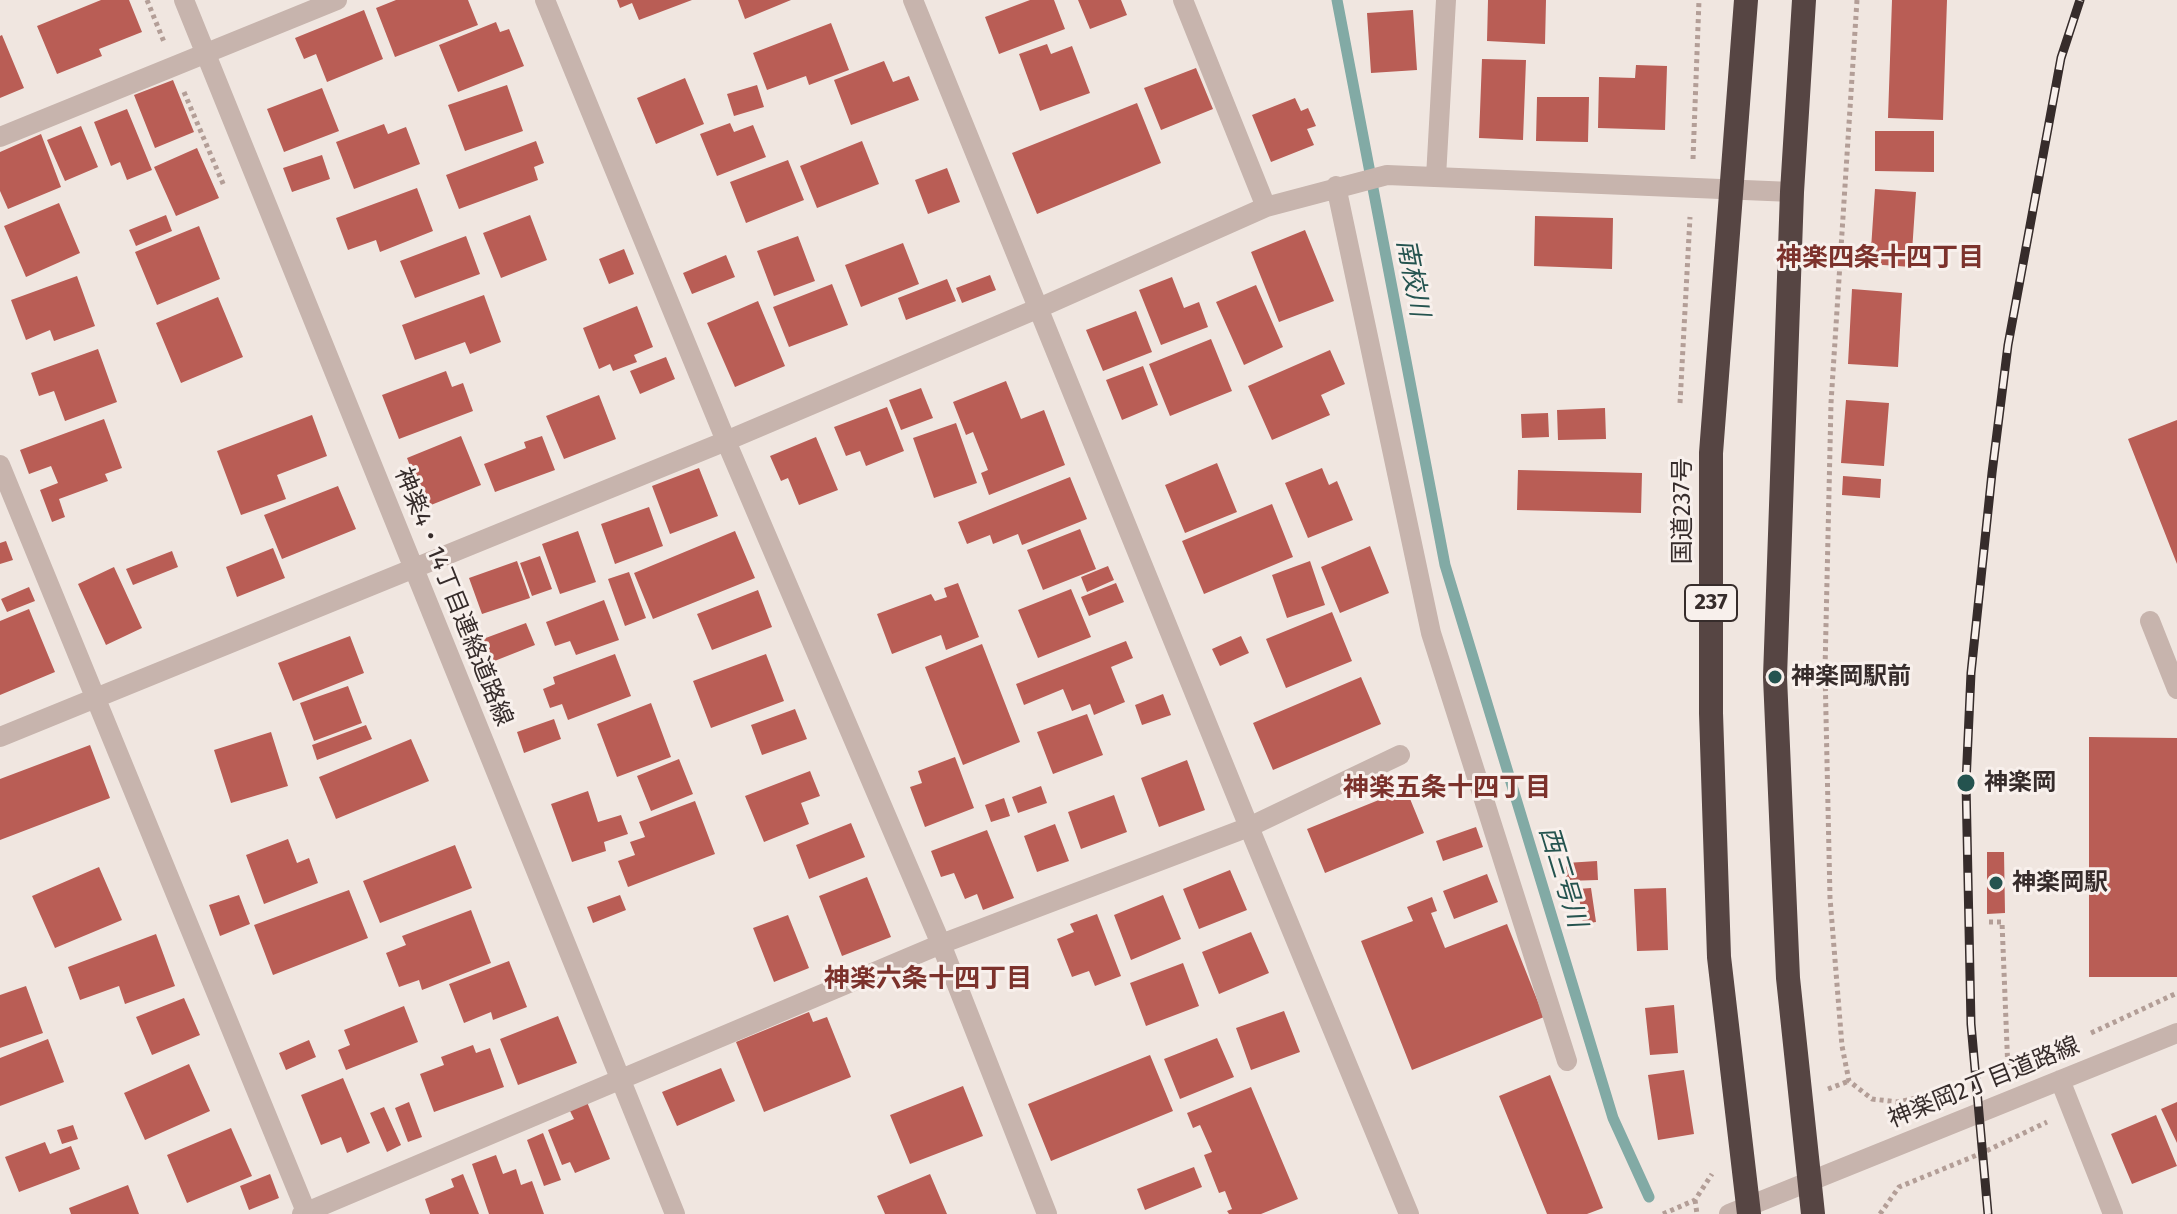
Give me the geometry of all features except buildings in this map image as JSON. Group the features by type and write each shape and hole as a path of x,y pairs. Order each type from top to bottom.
{"highway":[{"name":"国道237号","path":"1742,1211 1719,957 1711,713 1711,453 1746,0"},
{"path":"1804,0 1792,192 1775,677 1788,978 1813,1214"}],"street":[{"name":"神楽4・14丁目連絡道路線","path":"184,0 675,1214"},
{"path":"0,137 337,0"},
{"path":"545,0 726,441 941,944 1047,1214"},
{"path":"913,0 1409,1214"},
{"path":"1183,0 1266,207"},
{"path":"1436,177 1446,0"},
{"path":"0,737 726,441 1039,308 1266,207 1387,175 1792,192"},
{"path":"1342,185 1431,633 1567,1061"},
{"path":"0,465 305,1213 941,944 1249,827 1400,755"},
{"path":"2150,621 2177,689"},
{"name":"神楽岡2丁目道路線","path":"1742,1211 2177,1033"},
{"path":"2060,1080 2113,1214"}],"path":[{"path":"1857,0 1831,403 1825,670 1830,898 1842,1046 1849,1081 1872,1099 1898,1102 1959,1088"},
{"path":"1989,922 2002,922 2008,1072"},
{"path":"2078,1039 2177,993"},
{"path":"1997,1076 2022,1065"},
{"path":"1880,1214 1899,1187 1982,1153 2071,1111"},
{"path":"1663,1214 1695,1200 1713,1172"},
{"path":"1695,1200 1697,1214"}],"waterway":[{"name":"西三号川","path":"1337,0 1445,565 1613,1118 1649,1197"}],"railway":[{"path":"1988,1214 1971,1024 1966,783 1971,673 2008,345 2061,58 2080,0"}],"place":[{"name":"神楽岡駅前","path":"1775,677"},
{"name":"神楽岡","path":"1966,783"},
{"name":"神楽岡駅","path":"1996,883"}],"district":[{"name":"神楽四条十四丁目","path":"1880,259"},
{"name":"神楽五条十四丁目","path":"1447,789"},
{"name":"神楽六条十四丁目","path":"928,980"}],"water label":[{"name":"南校川","path":"1412,278"}]}
